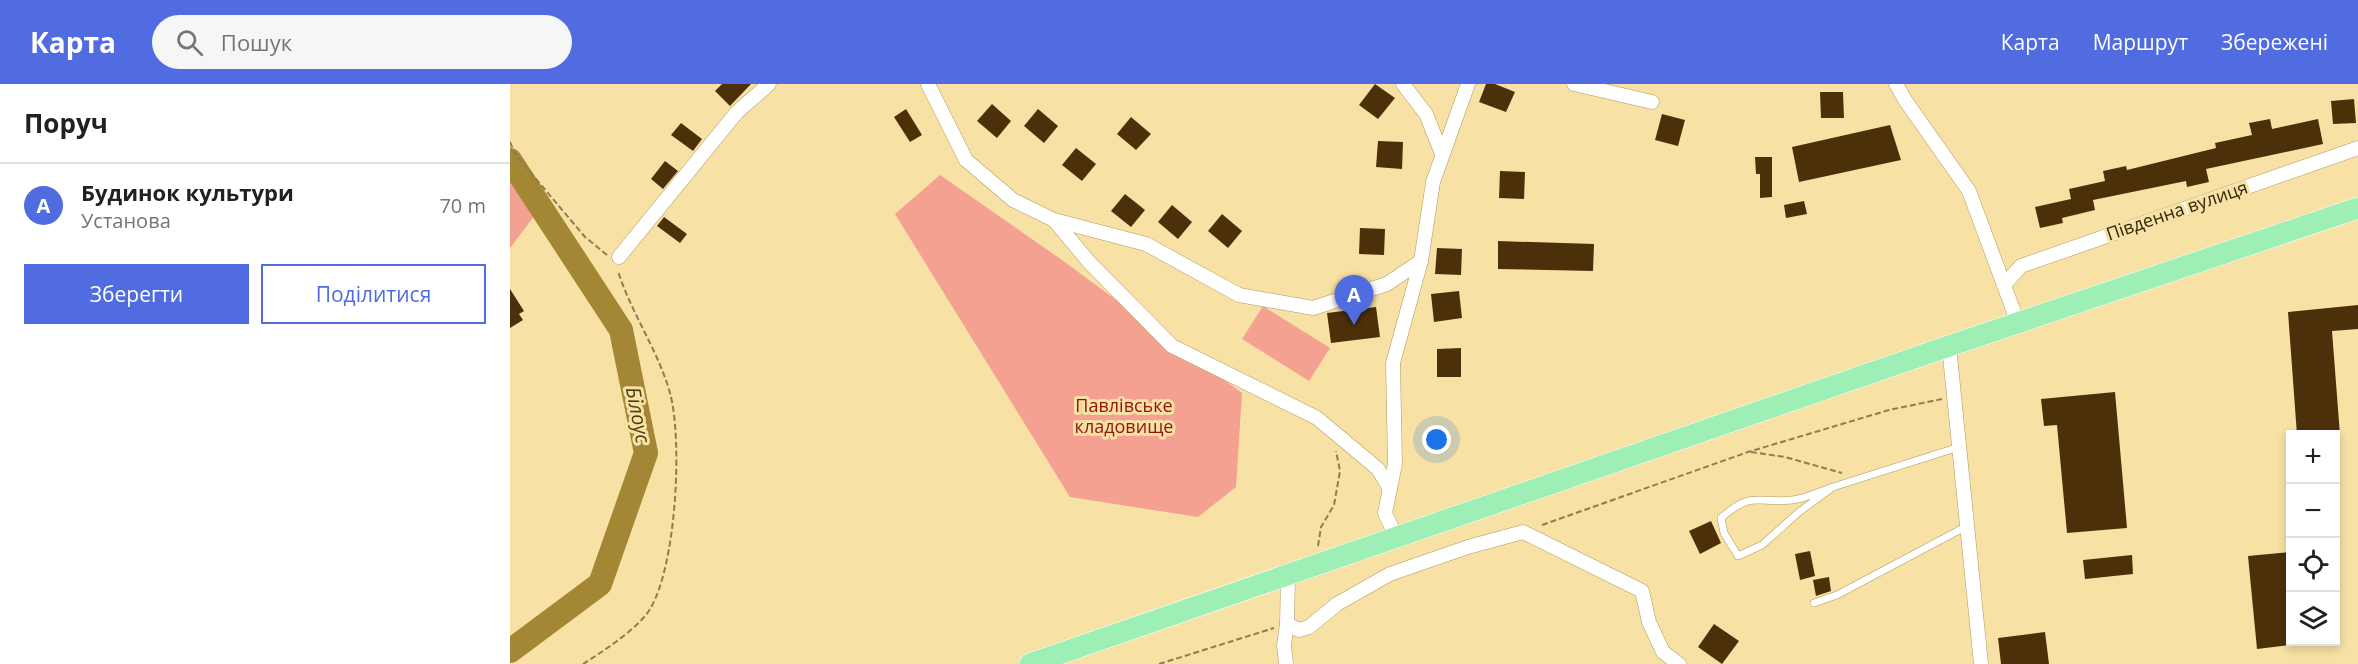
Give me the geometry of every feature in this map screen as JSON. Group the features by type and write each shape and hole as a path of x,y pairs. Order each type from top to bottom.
{"main road":[{"path":"1030,664 1949,346 2358,208"}],"street":[{"path":"619,257 737,112 769,84"},
{"path":"928,84 966,160 1013,200 1054,220 1146,244 1239,295 1313,308 1387,284 1421,261"},
{"path":"1403,84 1426,114 1442,154"},
{"path":"1396,537 1385,513 1395,464 1393,363 1421,261 1433,182 1468,84"},
{"path":"1574,84 1652,102"},
{"path":"1896,84 1969,190 2018,323"},
{"name":"Південна вулиця","path":"2004,285 2020,266 2358,147"},
{"path":"1054,220 1089,262 1172,346 1317,418 1378,469 1390,489"},
{"path":"1949,346 1981,664"},
{"path":"1287,624 1299,630 1309,627 1337,604 1390,574 1468,547 1523,532 1642,591 1649,622 1664,652 1679,664"},
{"path":"1286,664 1284,645 1288,575"}],"lane":[{"path":"1833,487 1799,512 1762,545 1738,556 1724,533 1720,518 1738,503 1755,499 1793,500 1833,487 1959,447"},
{"path":"1814,603 1837,595 1967,526"}],"path":[{"path":"510,142 515,154 585,237 611,258 619,257 617,267 626,297 670,393 674,424 675,487 671,537 664,576 650,611 617,641 583,664"},
{"path":"1523,532 1748,452 1890,410 1954,396"},
{"path":"1318,548 1321,526 1334,505 1340,471 1329,429"},
{"path":"1748,452 1785,457 1862,478"},
{"path":"1159,664 1287,624"}],"green space":[{"name":"Павлівське кладовище","path":"940,175 1062,260 1242,393 1236,487 1198,517 1070,497 895,214"},
{"path":"510,177 535,215 510,248"},
{"path":"1263,306 1330,348 1309,381 1242,339"}],"building":[{"path":"722,84 751,84 730,106 715,91"},
{"path":"1375,84 1395,98 1378,119 1359,105"},
{"path":"1486,84 1495,84 1515,92 1506,112 1479,102"},
{"path":"1820,92 1843,92 1844,118 1821,118"},
{"path":"2354,99 2356,123 2333,124 2331,101"},
{"path":"992,104 1011,121 997,138 977,121"},
{"path":"906,109 922,135 910,142 894,117"},
{"path":"1038,109 1058,126 1044,143 1024,126"},
{"path":"1662,114 1685,120 1678,146 1655,140"},
{"path":"1131,117 1151,134 1136,150 1117,134"},
{"path":"2270,119 2272,129 2318,119 2323,144 2206,169 2209,182 2187,187 2186,181 2093,200 2095,210 2062,218 2063,223 2040,228 2035,207 2071,199 2069,189 2105,181 2103,171 2126,166 2127,170 2216,148 2215,143 2252,135 2249,123"},
{"path":"681,123 702,139 693,151 671,135"},
{"path":"1890,125 1901,160 1799,182 1792,147"},
{"path":"1378,141 1403,142 1402,169 1376,167"},
{"path":"1076,148 1096,164 1082,181 1062,165"},
{"path":"1755,157 1772,157 1772,197 1760,198 1760,174 1756,174"},
{"path":"665,161 678,171 663,189 651,179"},
{"path":"1500,171 1525,172 1524,199 1499,198"},
{"path":"1125,194 1145,210 1131,227 1111,211"},
{"path":"1804,201 1807,214 1786,218 1784,205"},
{"path":"1172,205 1192,222 1178,239 1158,222"},
{"path":"1222,214 1242,231 1228,248 1208,231"},
{"path":"664,217 687,234 680,243 657,226"},
{"path":"1360,228 1385,229 1384,255 1359,254"},
{"path":"1498,241 1594,244 1593,271 1498,269"},
{"path":"1437,248 1462,249 1461,275 1435,274"},
{"path":"510,289 524,311 519,314 523,320 510,328"},
{"path":"1459,291 1462,318 1434,322 1431,294"},
{"path":"2358,305 2358,329 2332,331 2340,430 2297,430 2288,312"},
{"path":"1376,307 1380,337 1331,343 1327,313"},
{"path":"1461,348 1461,377 1437,377 1437,349"},
{"path":"2115,392 2127,528 2067,533 2057,425 2044,426 2041,399"},
{"path":"1711,521 1721,543 1700,554 1689,531"},
{"path":"1810,551 1815,576 1800,580 1795,554"},
{"path":"2286,552 2286,645 2257,649 2248,556"},
{"path":"2132,555 2133,574 2085,579 2083,560"},
{"path":"1829,577 1831,591 1816,596 1813,580"},
{"path":"1714,624 1739,641 1722,664 1698,647"},
{"path":"2045,632 2049,664 2001,664 1998,638"}],"waterway":[{"name":"Білоус","path":"510,160 621,330 646,453 600,584 510,651"}],"place":[{"name":"Будинок культури","path":"1354,325"}]}
